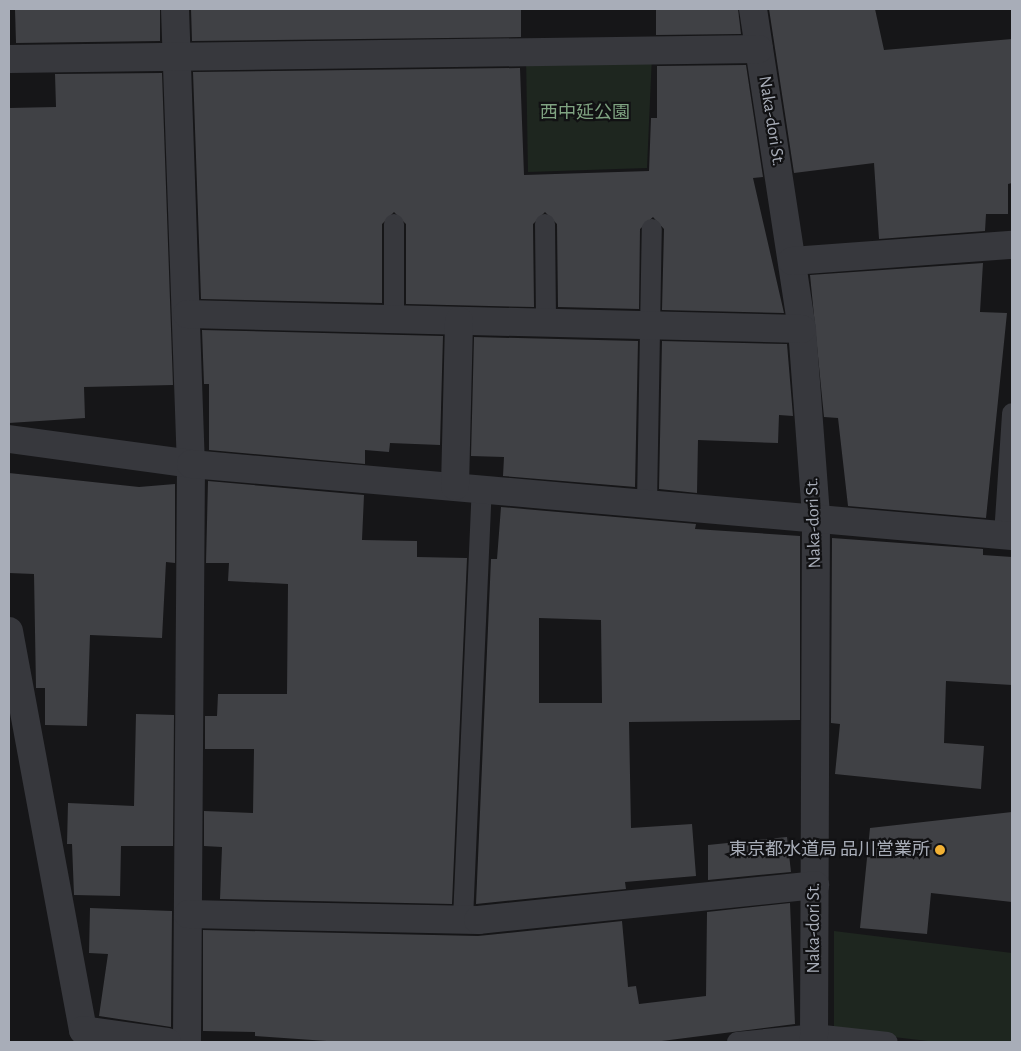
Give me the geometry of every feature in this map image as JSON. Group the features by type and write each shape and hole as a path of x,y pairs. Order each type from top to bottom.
{"street":[{"path":"175,9 192,464 187,1042"},
{"name":"Naka-dori St.","path":"753,9 802,329 816,517 814,1038"},
{"path":"9,59 759,49"},
{"path":"792,261 1012,245"},
{"path":"187,314 802,329"},
{"path":"455,486 459,320"},
{"path":"9,439 192,464 482,487 1008,536"},
{"path":"9,631 83,1030 167,1042"},
{"path":"188,914 463,919 814,885"}],"lane":[{"path":"394,224 394,319"},
{"path":"545,224 546,323"},
{"path":"647,503 653,325 652,229"},
{"path":"1008,536 1012,413"},
{"path":"463,919 482,487"},
{"path":"737,1042 814,1038 888,1042"}],"green space":[{"name":"西中延公園","path":"652,55 647,168 528,172 526,56"},
{"path":"834,931 1012,953 1012,1042 936,1042 834,1030"}],"building":[{"path":"15,9 160,9 160,41 16,43"},
{"path":"191,9 521,9 521,37 192,41"},
{"path":"656,9 738,9 741,34 656,35"},
{"path":"769,9 875,9 884,50 1012,39 1012,183 1008,184 1008,214 986,214 985,231 879,239 874,163 794,173"},
{"path":"746,65 763,177 753,178 784,313 662,310 664,229 653,217 640,229 639,309 558,307 557,224 545,212 533,224 534,307 406,304 406,224 394,212 382,224 382,303 201,299 193,72 520,68 524,175 649,171 651,118 657,118 657,66"},
{"path":"162,73 173,385 84,387 85,418 9,423 9,108 56,107 55,74"},
{"path":"983,263 980,312 1007,313 986,518 848,506 838,418 824,417 810,275"},
{"path":"202,330 443,336 440,445 390,443 389,452 365,450 365,464 209,450 209,384 204,384"},
{"path":"474,337 638,341 635,487 503,476 504,457 471,456"},
{"path":"662,341 787,344 793,416 779,415 778,443 698,440 697,493 659,489"},
{"path":"9,473 139,487 175,484 175,563 166,562 162,638 90,635 87,726 45,725 45,688 36,688 34,574 9,573"},
{"path":"208,481 364,495 362,540 417,541 417,557 467,558 452,904 220,899 222,847 204,846 204,811 253,813 254,749 205,749 205,716 217,716 218,694 287,694 288,584 228,581 229,563 206,563"},
{"path":"501,507 696,524 695,529 800,536 800,720 629,722 631,828 692,824 696,876 625,882 626,889 476,904 491,559 497,559","holes":["539,618 601,620 602,703 539,703"]},
{"path":"832,538 983,549 983,555 1012,557 1012,685 946,681 944,743 984,746 981,789 835,774 840,724 831,723"},
{"path":"136,714 174,715 173,846 121,846 120,896 74,895 72,844 67,844 68,803 134,806"},
{"name":"東京都水道局 品川営業所","path":"1012,812 1012,902 931,893 927,934 860,928 870,828"},
{"path":"787,837 791,872 708,880 708,845"},
{"path":"790,903 795,1024 654,1042 341,1042 255,1036 255,1032 203,1031 203,930 478,936 622,921 628,987 636,986 639,1004 706,996 707,912"},
{"path":"90,908 172,911 171,1027 99,1016 108,954 89,953"}],"place":[{"name":"東京都水道局 品川営業所","path":"940,850"}]}
